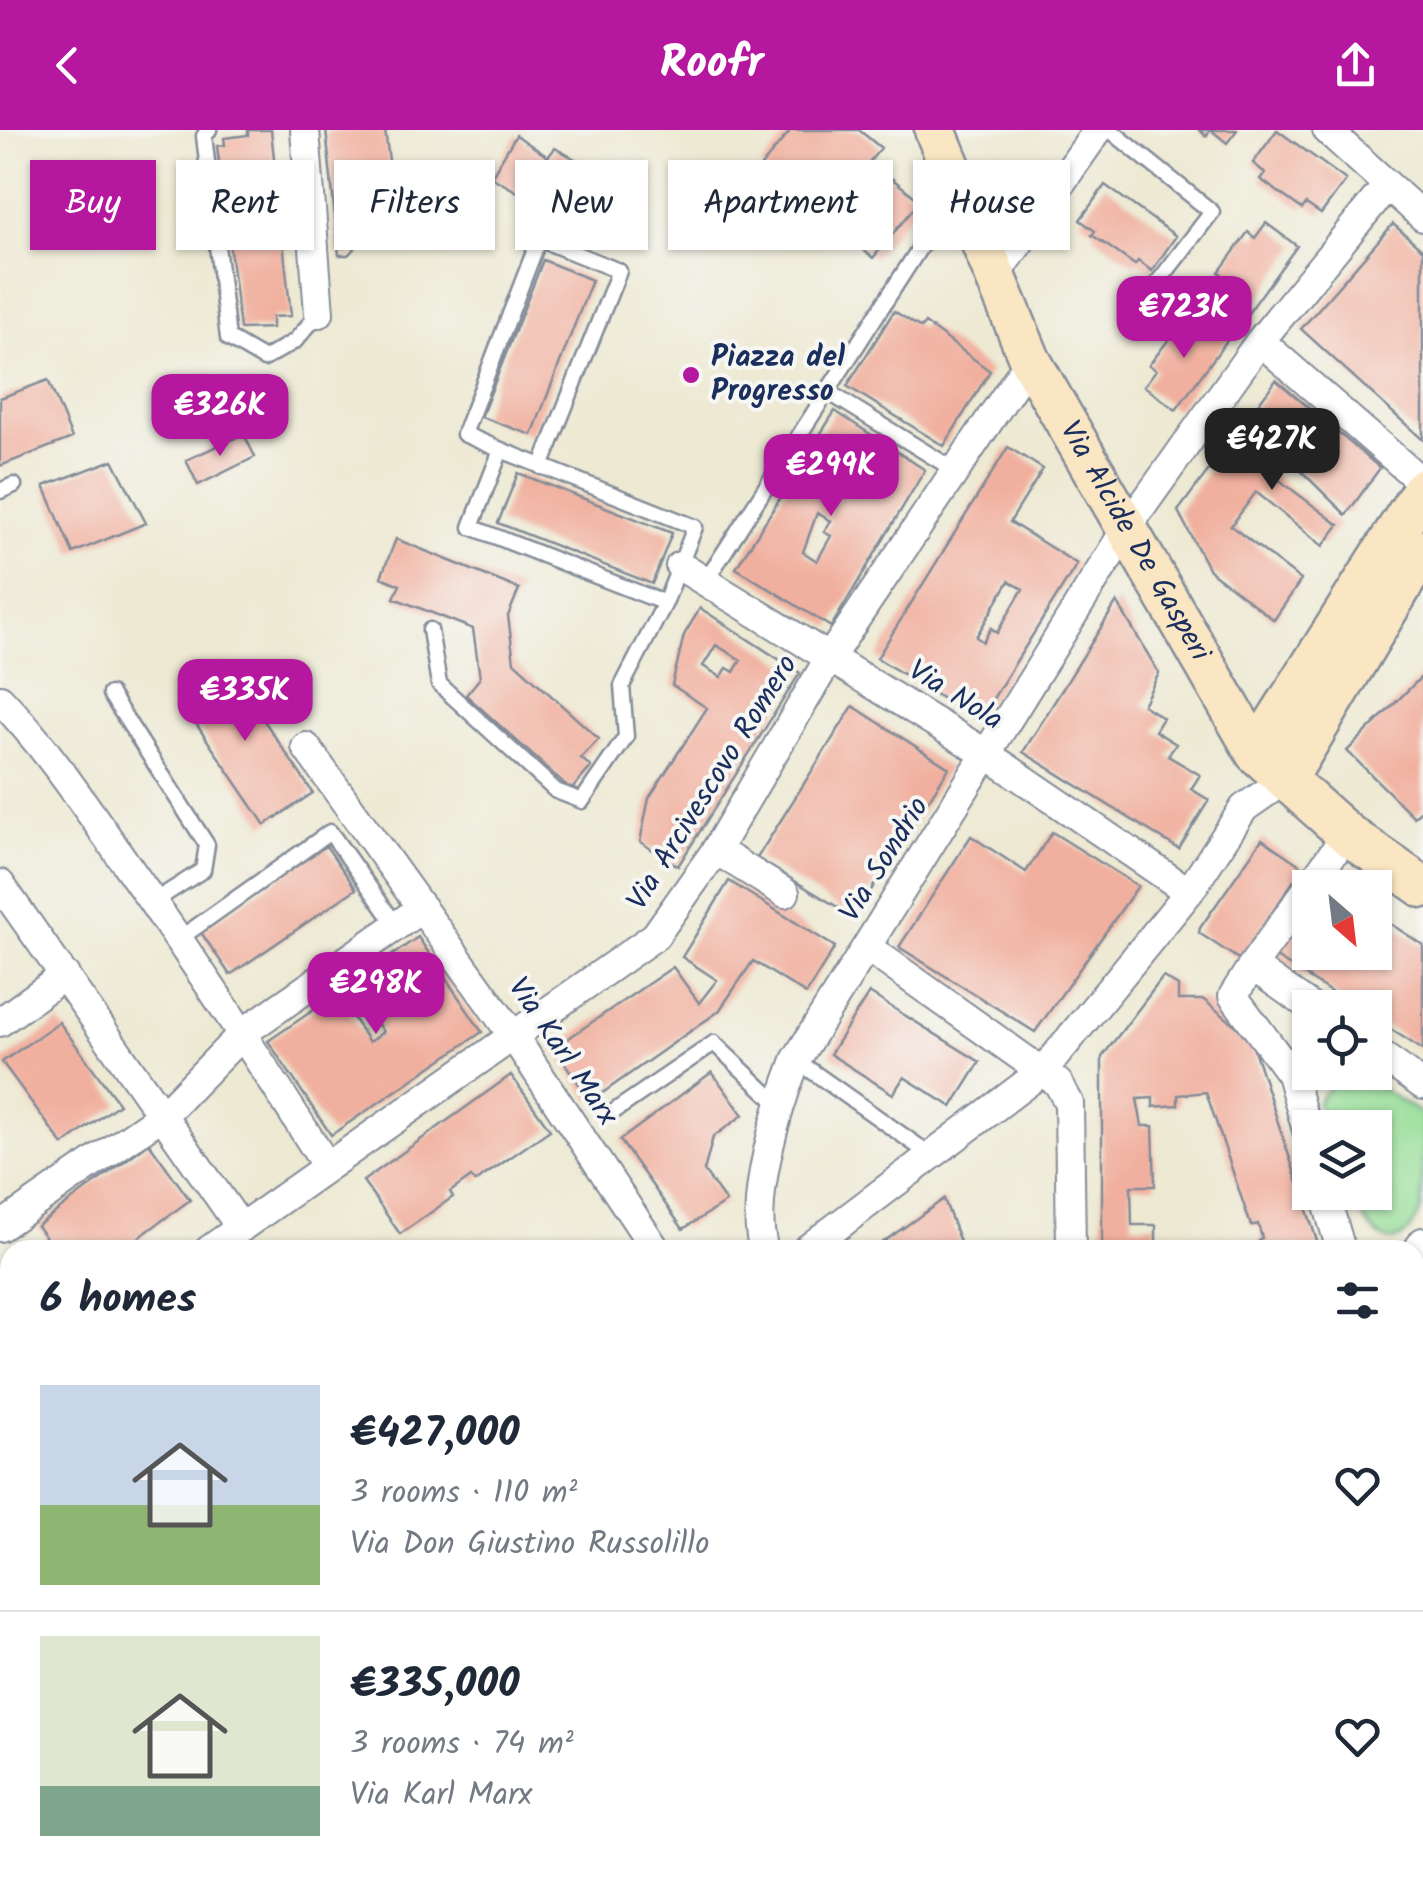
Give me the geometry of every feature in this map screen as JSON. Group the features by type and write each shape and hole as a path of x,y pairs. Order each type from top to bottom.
{"main road":[{"name":"Via Alcide De Gasperi","path":"987,250 1030,360 1128,526 1172,612 1272,765 1347,834 1418,876"},
{"path":"1272,765 1423,486"},
{"path":"1272,765 1423,550"}],"street":[{"path":"305,130 319,314"},
{"path":"997,274 1098,130"},
{"path":"1327,130 1386,187 1423,216"},
{"name":"Via Sondrio","path":"760,1240 762,1200 779,1105 796,1060 1128,526 1260,341 1386,187"},
{"path":"1260,341 1423,486"},
{"name":"Via Arcivescovo Romero","path":"224,1240 655,936 716,850 830,657 1030,360"},
{"name":"Via Nola","path":"680,566 988,755 1189,892"},
{"path":"0,699 35,736 244,1032 326,1166"},
{"name":"Via Karl Marx","path":"306,746 514,1038 649,1240"},
{"path":"820,1240 1044,1070 1189,892 1272,765"},
{"path":"1244,808 1272,765"},
{"path":"1301,1110 1291,1074 1233,996 1347,834"},
{"path":"716,850 784,894"},
{"path":"0,884 241,1228"},
{"path":"0,1228 164,1114 244,1032 422,908"},
{"path":"868,948 1044,1070 1069,1103 1072,1240"},
{"path":"1252,966 1292,994"},
{"path":"0,1022 65,976"},
{"path":"1392,1063 1423,1084"},
{"path":"1329,1210 1338,1240"}],"lane":[{"path":"210,130 204,136 228,338 264,358 294,340 319,314"},
{"path":"1110,130 1212,212 1152,290 1152,319"},
{"path":"430,630 439,684 556,791 582,800 626,737 622,686 666,603 696,527 541,467 464,434 539,239 619,272 541,467"},
{"path":"705,582 918,250"},
{"path":"825,390 956,470"},
{"path":"501,450 471,526 666,603"},
{"path":"110,694 207,845 203,870 153,902"},
{"path":"179,939 330,832 396,926"},
{"path":"616,1110 714,1042 779,1105"},
{"path":"796,1060 933,1156"}],"green space":[{"path":"1327,1090 1384,1090 1423,1115 1421,1210 1402,1237 1382,1238 1360,1210 1392,1210 1392,1110 1320,1110 1317,1103"}],"building":[{"path":"248,130 271,130 274,160 219,160 217,146 225,145 224,138 248,135"},
{"path":"326,130 385,130 389,160 334,160 334,207"},
{"path":"791,130 859,130 881,148 871,160 766,160"},
{"path":"1211,130 1237,130 1227,143"},
{"path":"1277,130 1346,180 1321,214 1306,204 1302,209 1260,179 1265,173 1253,163"},
{"path":"516,135 548,157 555,148 577,160 515,160 515,190 495,179 495,170"},
{"path":"893,179 913,195 913,209 893,234"},
{"path":"1105,185 1176,236 1152,271 1138,261 1135,265 1092,235 1095,231 1080,220"},
{"path":"1266,223 1297,246 1246,316 1213,292 1225,277 1219,272 1248,232 1255,238"},
{"path":"1393,224 1423,250 1423,440 1301,329"},
{"path":"230,250 284,250 291,316 272,317 272,328 240,329"},
{"path":"863,250 880,250 873,258"},
{"path":"543,260 592,280 532,435 481,417"},
{"path":"894,311 921,328 925,323 990,371 944,446 847,386"},
{"path":"1197,316 1228,339 1176,410 1144,386 1156,370 1149,365 1180,325 1186,330"},
{"path":"48,380 72,438 0,466 0,398"},
{"path":"1276,380 1380,468 1346,515 1284,454 1270,473 1339,525 1323,546 1256,492 1231,526 1301,580 1274,620 1209,570 1178,511"},
{"path":"835,411 925,470 831,627 736,568","holes":["817,513 831,521 824,532 831,536 817,561 803,552"]},
{"path":"244,434 255,457 198,485 186,460"},
{"path":"1008,447 1043,469 1010,522 1077,564 979,721 877,658","holes":["1009,581 1023,589 997,633 991,628 983,642 976,637"]},
{"path":"113,460 146,523 73,553 44,486"},
{"path":"518,473 672,533 652,584 498,523"},
{"path":"396,539 519,589 508,616 514,662 599,739 581,758 591,767 571,790 466,695 480,678 473,629 394,598 400,585 381,577"},
{"path":"1117,602 1159,673 1143,705 1163,718 1155,731 1176,744 1168,756 1200,775 1191,789 1209,800 1179,849 1023,752"},
{"path":"700,608 800,673 678,866 640,842 649,798 707,708 672,685 684,635","holes":["716,645 741,660 734,672 727,668 721,677 703,666"]},
{"path":"225,663 313,793 265,825 177,696"},
{"path":"1423,675 1423,808 1414,817 1347,751"},
{"path":"853,706 949,768 854,917 757,858"},
{"path":"1052,832 1138,886 1035,1032 899,947 971,836 1026,872"},
{"path":"1262,839 1303,867 1292,870 1292,883 1240,960 1199,933"},
{"path":"326,846 356,889 230,975 200,931"},
{"path":"729,881 835,947 806,994 753,961 719,1011 591,1101 554,1048 673,967 699,1003 717,980 682,957"},
{"path":"1292,925 1292,967 1273,955"},
{"path":"1392,925 1423,945 1423,1050 1392,1030 1392,990 1328,990 1296,970 1392,970"},
{"path":"418,937 482,1032 331,1135 268,1041 337,994 369,1042 383,1032 351,984"},
{"path":"1163,977 1178,986 1178,1000 1204,1000 1250,1037 1292,1165 1292,1210 1307,1210 1317,1240 1260,1240 1258,1224 1251,1226 1206,1092 1178,1095 1178,1105 1153,1107 1153,1098 1137,1099 1142,1126 1153,1126 1155,1186 1131,1186 1132,1225 1156,1225 1156,1240 1102,1240 1102,1057"},
{"path":"869,993 980,1062 952,1107 904,1077 893,1094 830,1054"},
{"path":"59,1022 119,1104 63,1145 2,1062"},
{"path":"712,1072 743,1115 713,1137 704,1171 726,1202 683,1229 620,1140"},
{"path":"511,1075 550,1130 475,1182 471,1177 450,1192 453,1197 400,1234 363,1181"},
{"path":"149,1143 190,1200 136,1240 48,1240 37,1226"},
{"path":"944,1199 959,1240 886,1240"}],"place":[{"name":"Piazza del Progresso","path":"691,375"}]}
